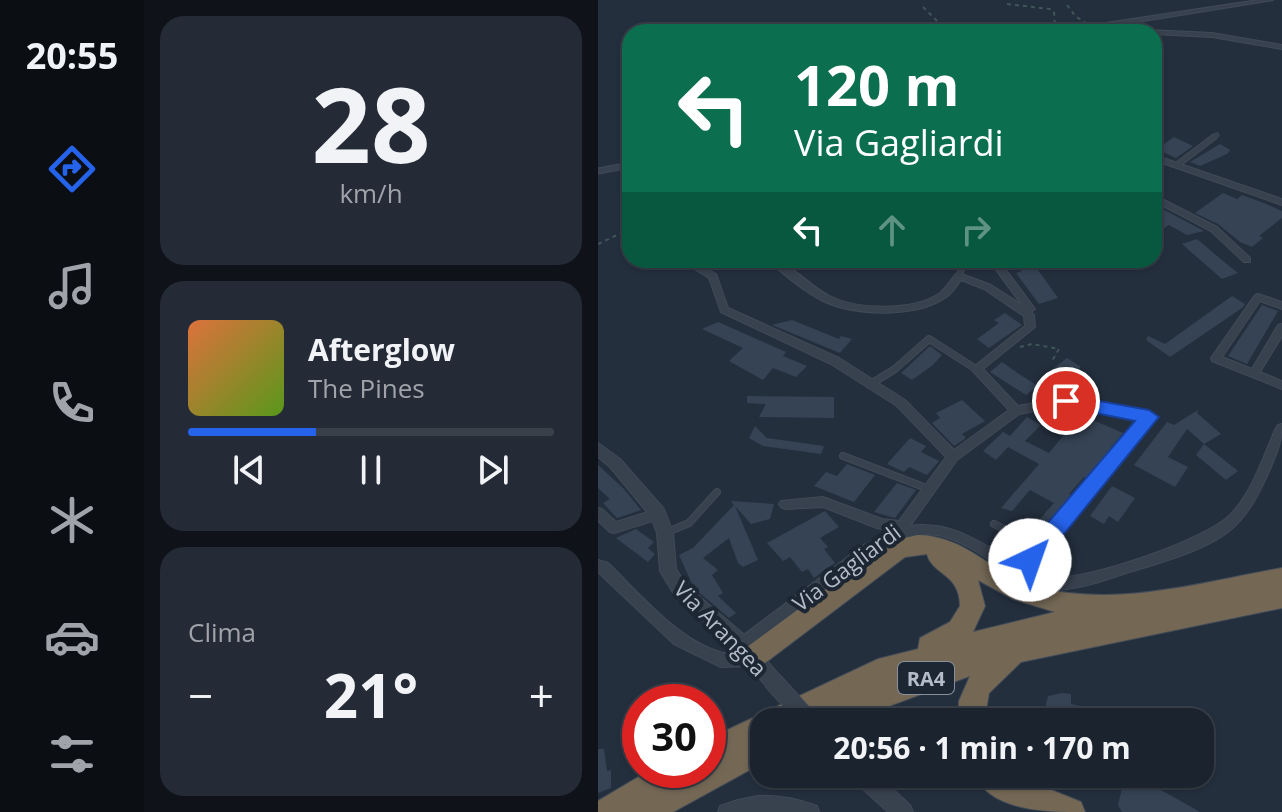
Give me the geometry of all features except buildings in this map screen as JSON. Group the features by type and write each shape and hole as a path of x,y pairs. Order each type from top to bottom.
{"highway":[{"path":"747,651 899,548 925,543 955,550 1002,583 1034,597 1071,604 1126,606"},
{"path":"870,570 912,553 935,555 954,563 969,581 973,597 971,614 963,626 875,674"},
{"name":"RA4","path":"802,708 875,674 983,640 1126,606 1282,578"},
{"name":"RA4","path":"854,708 956,667 1039,644 1282,597"},
{"path":"972,708 974,693 982,679 993,669 1039,644"},
{"path":"726,745 750,733"},
{"path":"644,812 750,755"},
{"path":"606,812 647,788"}],"street":[{"path":"1123,24 1270,0"},
{"path":"1162,32 1212,35 1282,47"},
{"path":"1162,160 1282,202"},
{"path":"1162,202 1214,229 1247,260"},
{"path":"699,268 713,276 724,310 835,361 901,403 953,457"},
{"path":"784,268 827,299 853,309 899,308 927,303 944,294 959,276 975,279 997,291 1029,315 1030,327 976,369 1016,410"},
{"path":"1002,268 1033,313 1029,315"},
{"path":"1282,306 1258,297 1216,358 1282,385"},
{"path":"1254,374 1282,327"},
{"name":"Via Gagliardi","path":"747,651 868,549 900,530 953,457 1016,410 1066,401 1149,417 1041,547"},
{"path":"785,504 823,502 900,530 945,532 1019,572 1055,584 1090,580 1223,529 1245,506 1282,428"},
{"name":"Via Arangea","path":"598,449 615,463 658,514 665,533 668,571 681,591 747,651 772,680 806,708"},
{"path":"598,513 614,528 658,514"},
{"path":"1019,572 1041,547"},
{"path":"598,566 603,567 679,640 721,660 747,651"},
{"path":"876,788 903,812"},
{"path":"726,812 746,804 777,802 811,812"}],"lane":[{"path":"1177,165 1217,135"},
{"path":"598,171 622,166"},
{"path":"959,276 962,268"},
{"path":"869,385 895,369 929,339 976,369"},
{"path":"843,456 929,489"},
{"path":"665,533 689,523 717,492"},
{"path":"994,524 1041,547"}],"path":[{"path":"1007,4 1050,9 1054,12 1055,24"},
{"path":"1067,5 1065,7 1085,24"},
{"path":"923,7 940,24"},
{"path":"598,244 622,233"},
{"path":"1007,345 1032,344 1059,349 1052,361"}],"route":[{"path":"1030,560 1065,522 1149,417 1066,401"}]}
